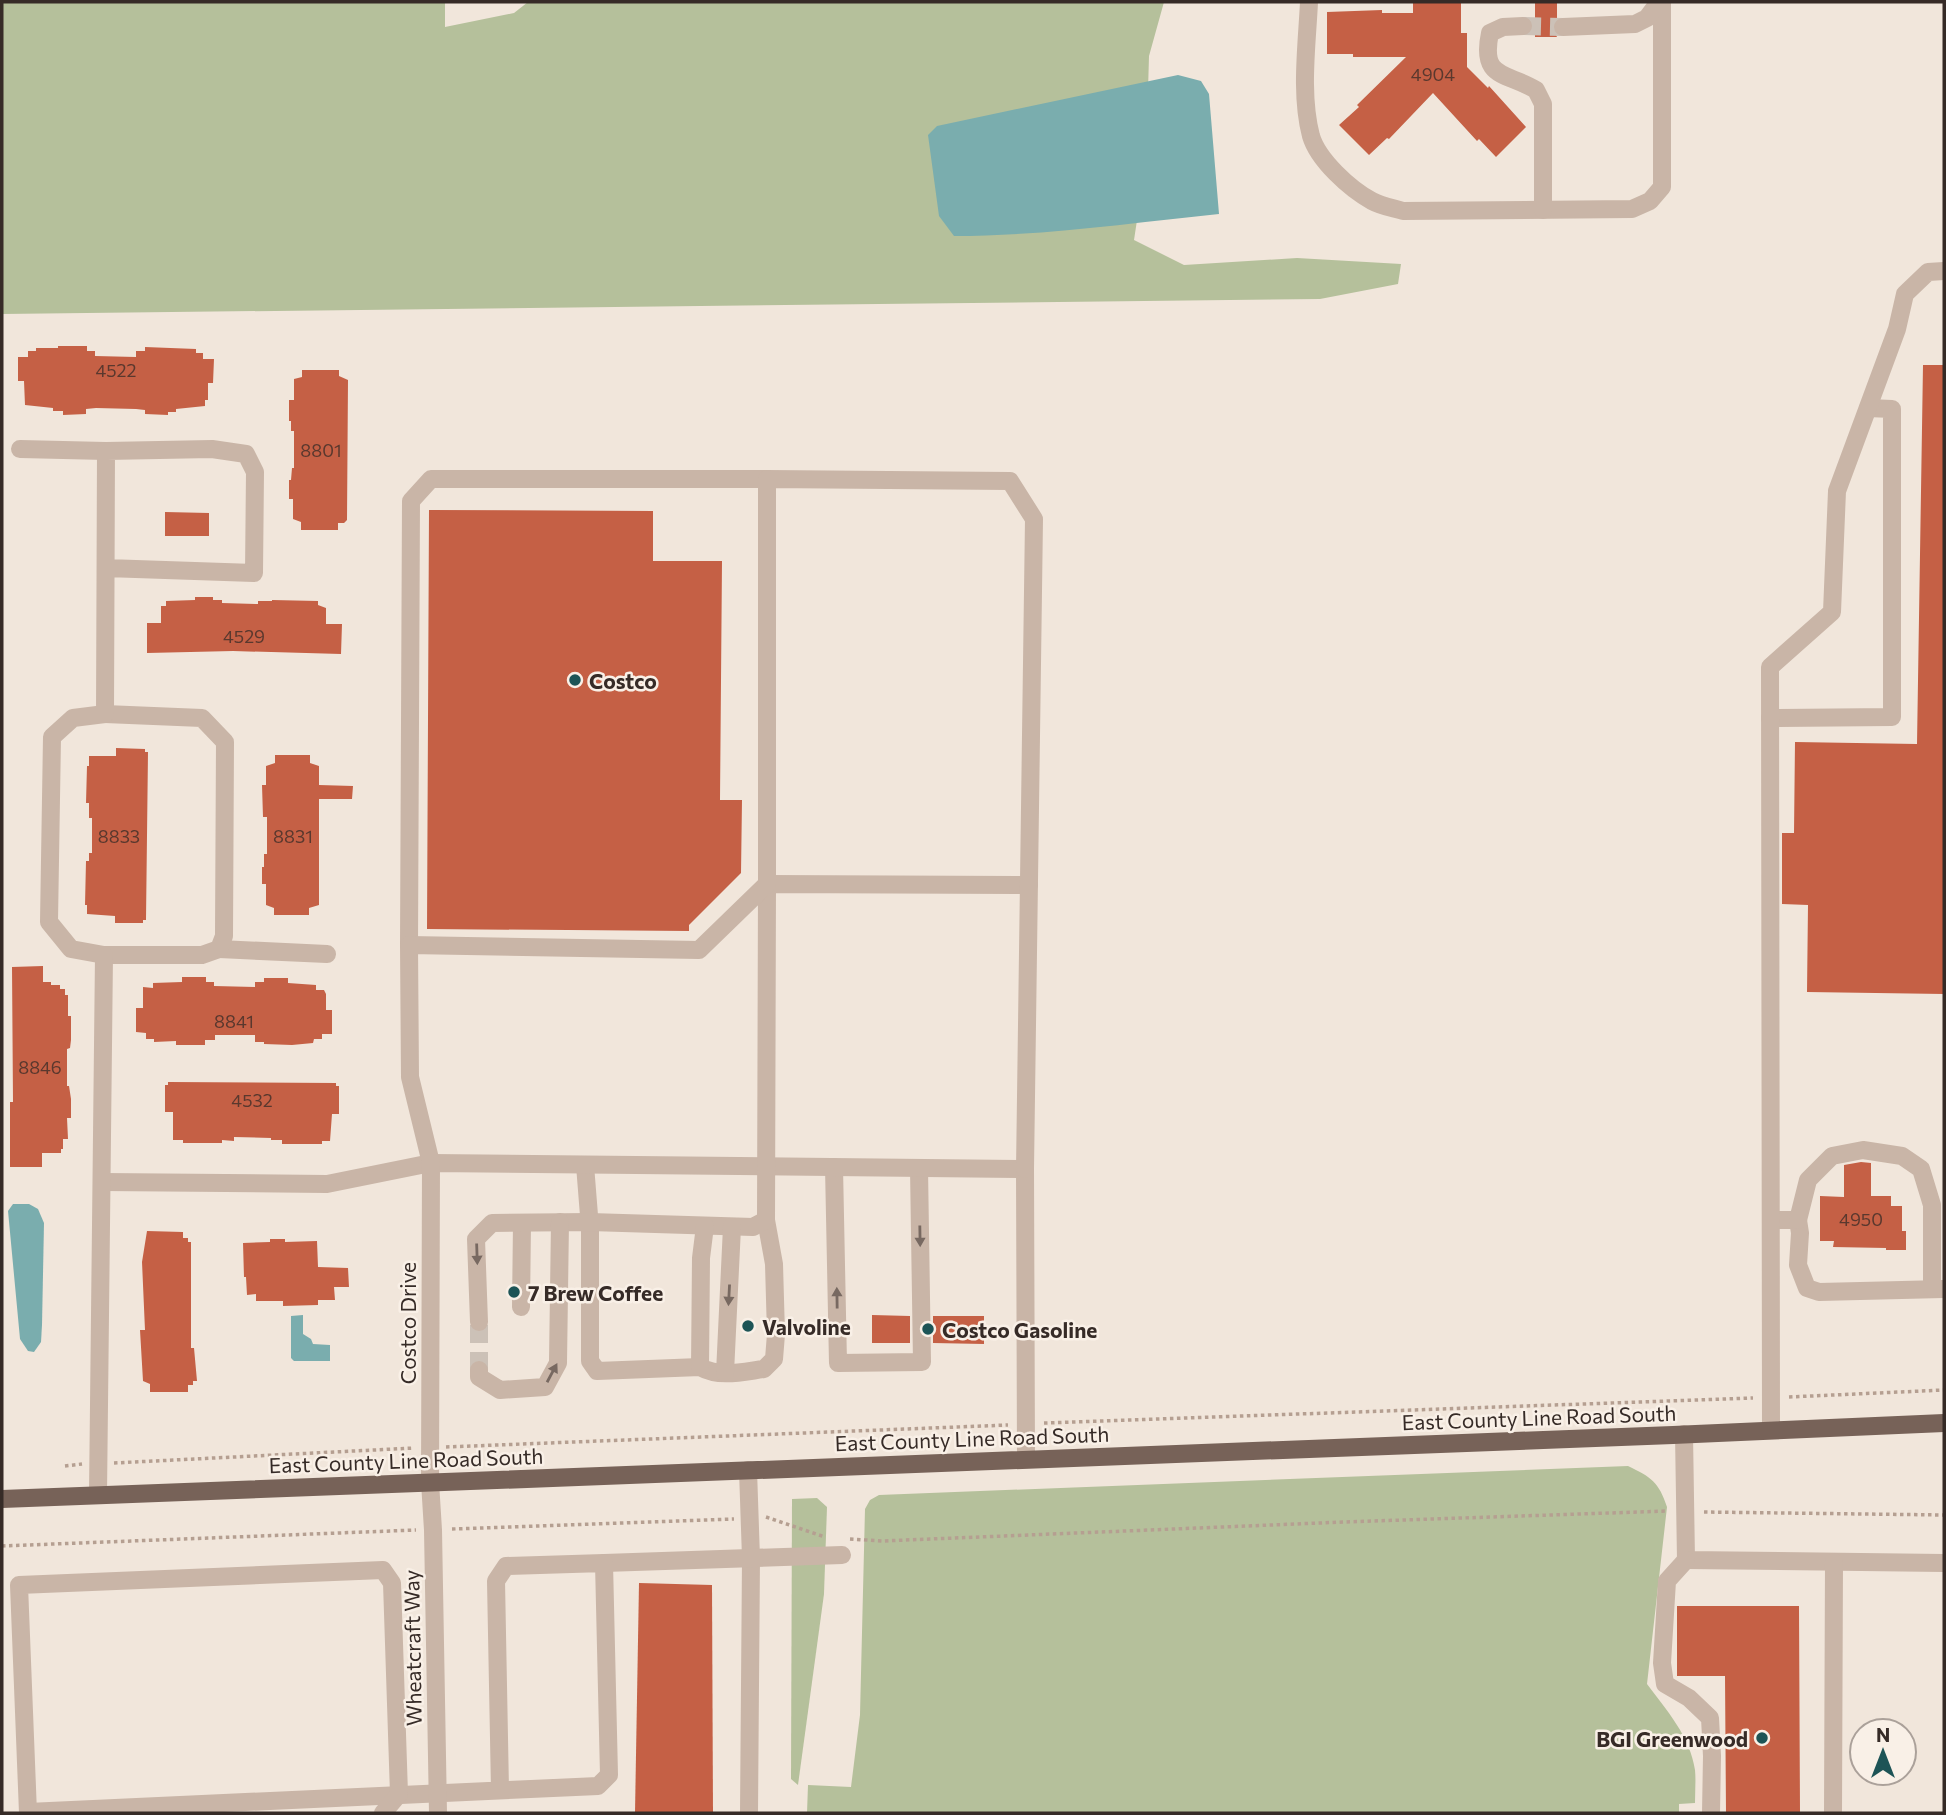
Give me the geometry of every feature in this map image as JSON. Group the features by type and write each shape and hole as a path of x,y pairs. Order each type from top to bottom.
{"main road":[{"name":"East County Line Road South","path":"2,1499 1944,1423"}],"lane":[{"path":"1309,2 1307,102 1312,137 1323,160 1346,181 1373,201 1403,211 1632,209 1650,201 1662,187 1661,2"},
{"path":"1563,27 1635,24 1647,18 1661,2"},
{"path":"1523,26 1503,27 1490,33 1486,50 1494,70 1510,80 1528,85 1535,90 1543,104 1543,210"},
{"path":"1772,1430 1770,667 1832,612 1837,491 1897,329 1905,294 1928,272 1944,271"},
{"path":"1770,718 1892,717 1892,409 1868,408"},
{"path":"20,449 212,449 246,454 255,472 254,573 106,568"},
{"path":"105,714 106,451"},
{"name":"Costco Drive","path":"430,1482 431,1163 410,1077 409,945 411,501 431,479 1010,481 1034,519 1029,885"},
{"path":"585,1165 590,1222 590,1361 597,1371 699,1367 711,1373 764,1370 774,1359 776,1334 774,1264 766,1220 767,479"},
{"path":"219,949 224,936 225,742 202,718 105,714 73,718 52,737 49,922 71,949 104,955 202,955 219,949 327,954"},
{"path":"409,945 699,950 767,884 1029,885 1025,1168 1026,1459"},
{"path":"98,1495 104,955"},
{"path":"1863,1150 1902,1156 1921,1169 1931,1205 1938,1289 1819,1292 1807,1288 1798,1265 1798,1220 1808,1180 1832,1156 1863,1150"},
{"path":"102,1182 327,1184 431,1163 1025,1168"},
{"path":"834,1167 838,1363 922,1362 919,1168"},
{"path":"479,1322 476,1239 492,1223 590,1222 753,1227 766,1220"},
{"path":"1771,1220 1798,1220"},
{"path":"479,1370 479,1377 499,1390 545,1387 558,1363 560,1222"},
{"path":"521,1307 522,1223"},
{"path":"699,1367 701,1258 705,1226"},
{"path":"725,1373 732,1227"},
{"path":"1684,1434 1686,1560 1667,1581 1662,1663 1665,1684 1689,1698 1710,1718 1710,1813"},
{"path":"748,1470 751,1558 749,1813"},
{"name":"Wheatcraft Way","path":"430,1482 438,1813"},
{"path":"500,1790 496,1581 506,1566 751,1558 841,1544"},
{"path":"1686,1560 1944,1563"},
{"path":"1833,1813 1834,1562"},
{"path":"383,1813 398,1794 392,1583 383,1570 19,1585 28,1812 398,1794 438,1792 598,1786 608,1775 604,1563"}],"path":[{"path":"65,1466 430,1447 1944,1390"},
{"path":"2,1546 767,1517 841,1544 1344,1522 1686,1512 1944,1515"}],"green space":[{"path":"2,2 445,2 445,27 514,13 528,2 1164,2 1149,56 1146,161 1134,240 1184,265 1297,258 1401,264 1398,284 1320,299 2,314"},
{"path":"1628,1466 1653,1481 1667,1507 1647,1684 1677,1724 1692,1758 1695,1803 1679,1804 1679,1813 807,1813 808,1785 851,1787 860,1715 865,1509 870,1500 879,1495"},
{"path":"817,1498 827,1507 824,1594 798,1785 791,1779 792,1499"}],"water":[{"path":"1178,75 1201,81 1209,94 1219,214 1054,231 954,236 939,216 928,135 937,126"},
{"path":"13,1204 29,1204 38,1209 44,1223 41,1342 34,1352 28,1351 20,1339 8,1211"},
{"path":"303,1315 303,1334 311,1339 313,1344 330,1345 330,1361 294,1361 291,1358 291,1316"}],"building":[{"path":"1413,2 1461,2 1461,33 1467,33 1467,67 1488,88 1489,86 1526,127 1496,157 1479,139 1477,141 1433,93 1389,139 1369,155 1339,125 1406,57 1327,54 1327,12 1382,10 1382,13 1413,13"},
{"path":"1535,2 1557,2 1557,18 1552,27 1557,37 1535,37"},
{"path":"87,346 87,351 95,351 95,356 136,357 136,351 145,351 145,347 196,349 196,353 203,353 203,359 214,359 213,383 208,383 208,400 205,400 205,406 176,409 176,412 168,412 168,415 145,414 145,410 136,409 96,408 86,409 86,414 63,415 63,411 53,411 53,408 25,405 24,381 18,381 18,357 28,357 28,351 36,351 36,348"},
{"path":"1923,365 1944,365 1944,994 1807,992 1808,905 1782,904 1782,833 1794,833 1795,742 1917,744"},
{"path":"302,370 339,370 339,376 348,380 347,520 338,523 338,530 301,530 301,522 293,519 289,480 294,468 294,431 291,431 289,421 289,400 294,400 294,379 302,377"},
{"name":"Costco","path":"429,510 653,511 653,561 722,561 720,800 742,800 741,873 689,925 689,931 427,929"},
{"path":"165,512 209,513 209,536 165,536"},
{"path":"195,597 213,597 213,600 222,600 222,603 318,601 318,605 326,608 326,624 342,624 341,654 233,651 147,653 147,623 161,623 161,606 166,606 166,601 195,600"},
{"path":"116,748 145,749 145,752 148,752 146,920 143,920 143,923 115,923 115,916 87,914 85,905 86,861 89,861 89,853 92,853 92,818 89,818 89,803 86,803 87,766 89,756 116,756"},
{"path":"275,755 310,755 310,763 319,766 319,785 353,786 352,799 319,799 319,905 309,908 309,915 274,915 274,908 266,905 266,884 262,884 262,867 264,854 267,854 267,817 263,817 262,785 266,785 266,766 275,763"},
{"path":"43,966 43,982 60,985 60,989 65,989 65,995 68,995 71,1040 70,1048 67,1049 67,1086 71,1099 71,1118 67,1118 68,1139 63,1139 61,1153 42,1153 42,1167 10,1167 10,1102 13,1102 12,967"},
{"path":"182,977 206,977 206,982 214,982 214,986 255,987 255,982 264,982 264,978 288,978 288,983 316,985 316,990 324,990 326,994 326,1010 332,1010 332,1034 322,1034 322,1039 314,1039 313,1043 292,1045 255,1042 255,1035 215,1035 215,1040 205,1040 205,1045 176,1045 176,1041 154,1042 154,1039 146,1039 146,1033 136,1032 136,1008 143,1008 143,987 153,988 153,983 182,982"},
{"path":"168,1082 336,1083 336,1086 339,1086 339,1114 332,1114 330,1141 322,1141 322,1144 282,1144 282,1140 271,1138 234,1137 234,1141 222,1140 222,1143 183,1143 183,1140 173,1140 173,1112 165,1112 165,1085 168,1085"},
{"path":"1871,1163 1871,1196 1891,1196 1891,1206 1902,1206 1902,1231 1906,1231 1906,1250 1833,1247 1834,1241 1820,1241 1820,1196 1844,1197 1844,1165"},
{"path":"147,1231 183,1232 183,1238 188,1238 188,1242 191,1242 191,1348 194,1348 197,1381 188,1385 188,1392 150,1392 150,1384 143,1381 140,1330 145,1330 142,1262"},
{"path":"270,1239 285,1239 285,1242 317,1241 318,1267 348,1268 349,1287 334,1287 335,1300 318,1300 318,1305 283,1306 283,1301 256,1301 256,1294 247,1295 243,1243 270,1242"},
{"path":"872,1315 910,1316 910,1343 872,1343"},
{"path":"933,1316 984,1316 984,1344 933,1343"},
{"path":"639,1583 712,1585 713,1813 635,1813"},
{"name":"BGI Greenwood","path":"1677,1606 1799,1606 1800,1813 1726,1813 1725,1676 1677,1676"}],"tunnel":[{"path":"1523,26 1563,27"},
{"path":"479,1322 479,1370"}],"place":[{"name":"Costco","path":"575,680"},
{"name":"7 Brew Coffee","path":"514,1292"},
{"name":"Valvoline","path":"748,1326"},
{"name":"Costco Gasoline","path":"928,1329"},
{"name":"BGI Greenwood","path":"1762,1738"}]}
